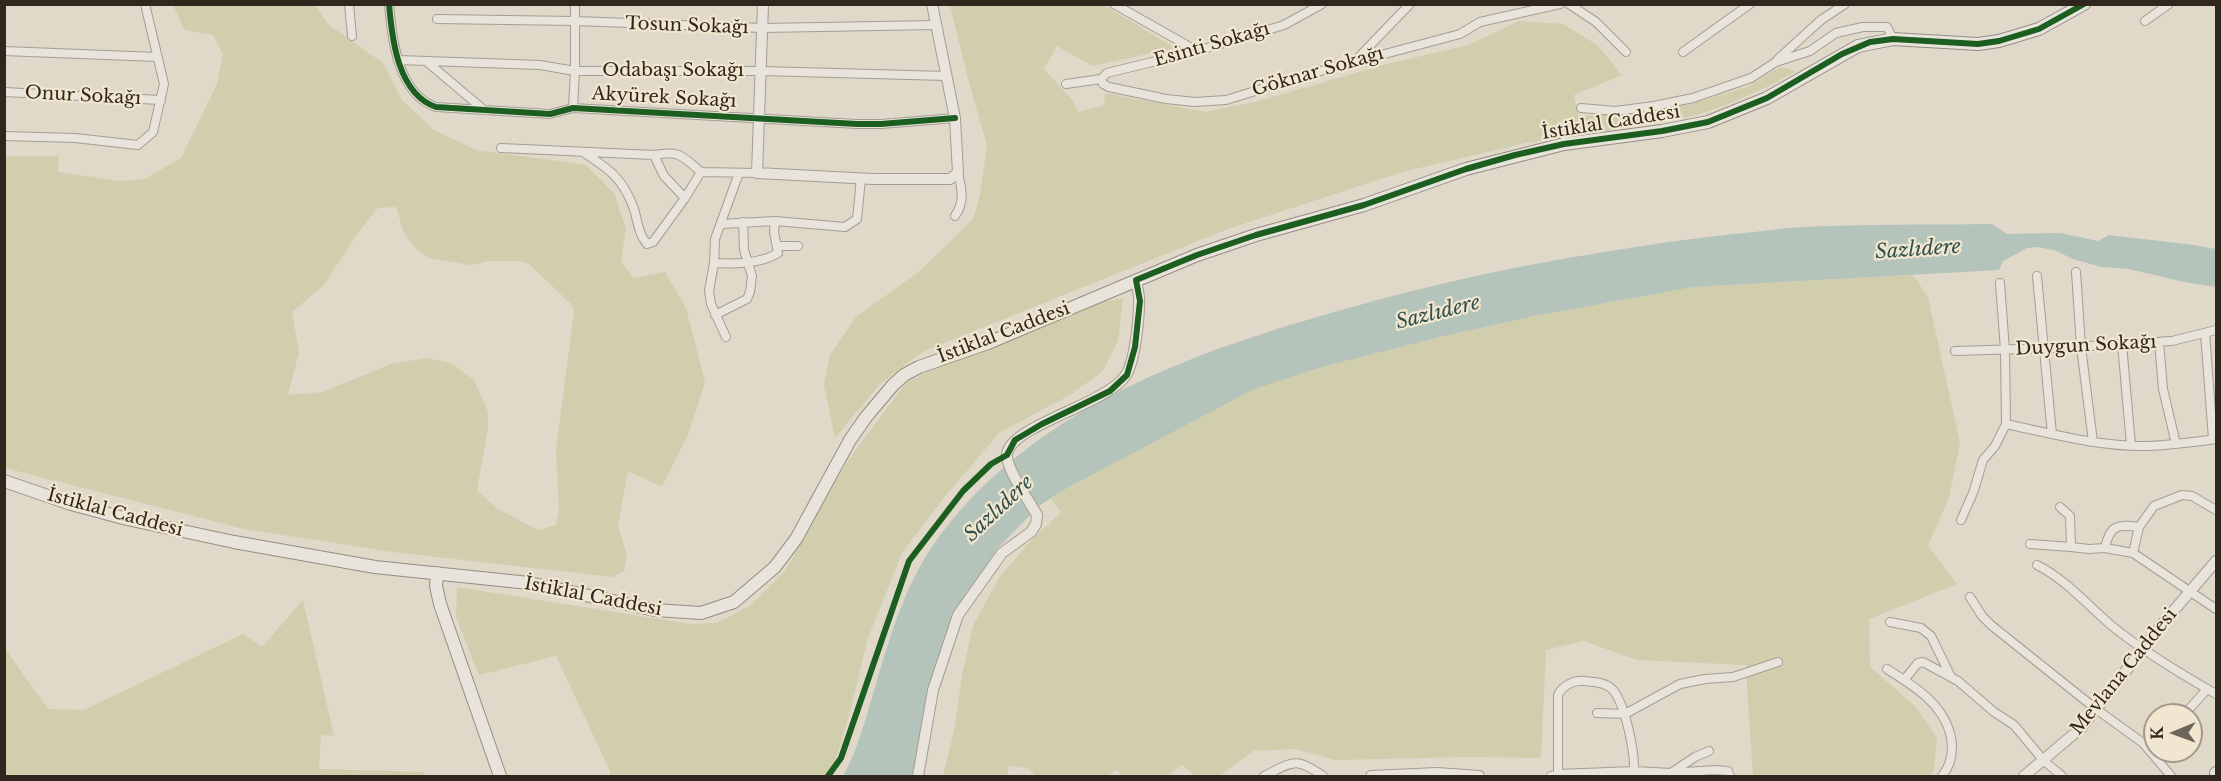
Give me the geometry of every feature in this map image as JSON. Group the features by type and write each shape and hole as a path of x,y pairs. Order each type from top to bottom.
{"main road":[{"name":"İstiklal Caddesi","path":"4,481 104,513 212,538 375,567 529,584 655,610 701,613 734,602 764,578 788,553 850,440 881,398 904,375 919,367 988,343 1197,255 1256,235 1364,205 1466,169 1564,144 1662,131 1708,122 1767,98 1858,46 1893,39 1978,44 1999,41 2039,29 2084,4"},
{"path":"437,573 436,586 440,604 500,777"}],"street":[{"path":"4,136 75,138 138,145 153,132 164,84 145,4"},
{"path":"349,4 352,36"},
{"path":"389,4 399,60"},
{"path":"573,108 575,4"},
{"path":"757,173 763,4"},
{"path":"932,4 956,118 958,173 963,190 962,204 955,216"},
{"path":"1114,4 1197,51"},
{"name":"Esinti Sokağı","path":"1066,84 1101,79 1107,73 1197,51 1284,25 1322,4"},
{"path":"1356,61 1410,4"},
{"name":"Göknar Sokağı","path":"1101,79 1103,84 1109,87 1166,99 1195,102 1226,100 1356,61 1460,34 1480,22 1560,4"},
{"path":"1569,4 1596,22 1626,52"},
{"path":"1683,52 1750,4"},
{"path":"1581,108 1615,111 1654,106 1693,98 1751,78 1776,62 1821,20 1845,4"},
{"path":"2145,21 2169,4"},
{"name":"Tosun Sokağı","path":"437,19 575,21 763,28 936,25"},
{"path":"1776,62 1810,51 1836,33 1863,27 1887,27 1893,39"},
{"path":"4,51 157,57"},
{"name":"Odabaşı Sokağı","path":"399,60 540,65 575,70 761,71 947,76"},
{"name":"Akyürek Sokağı","path":"399,60 414,94 425,104 436,107 550,114 573,108 881,124 956,118"},
{"path":"426,61 484,110"},
{"name":"Onur Sokağı","path":"4,92 161,100"},
{"path":"501,148 654,154 670,152 680,155 701,172 950,179 958,173"},
{"path":"583,152 613,171 627,190 640,236 647,244 653,242 701,172"},
{"path":"654,154 664,176 685,198"},
{"path":"726,337 715,315 709,291 718,226 721,224 739,173"},
{"path":"721,224 775,221 845,227 857,219 861,178"},
{"path":"714,263 736,264 769,259 778,253 774,232 775,221"},
{"path":"715,315 747,299 750,292 752,276 744,250 743,222"},
{"path":"777,246 798,246"},
{"path":"2076,272 2081,347 2093,442"},
{"path":"2037,276 2052,434"},
{"path":"918,777 933,690 958,615 1002,553 1031,532 1036,524 1037,515 1007,462 1008,449 1015,440 1042,424 1110,391 1127,375 1135,347 1140,301 1136,280"},
{"path":"1961,520 1973,493 1983,460 1995,446 2006,424 2005,350 2000,283"},
{"name":"Duygun Sokağı","path":"1955,351 2043,349 2172,341 2217,330"},
{"path":"2006,424 2093,442 2131,445 2176,444 2215,439 2205,333"},
{"path":"2159,342 2163,389 2176,444"},
{"path":"2122,344 2131,445"},
{"path":"2133,554 2139,527 2154,506 2182,495 2192,496 2217,510"},
{"path":"2060,507 2070,516 2071,547"},
{"path":"2105,548 2109,534 2114,528 2125,525 2139,527"},
{"path":"2030,544 2105,548 2133,554 2217,609"},
{"name":"Mevlana Caddesi","path":"2024,777 2081,728 2142,650 2217,561"},
{"path":"2037,565 2054,574 2075,590 2098,614 2142,650 2217,694"},
{"path":"1970,597 1982,616 1991,625 2096,709 2143,743 2171,777"},
{"path":"1890,622 1921,628 1931,636 1951,677"},
{"path":"1597,713 1624,714 1680,684 1733,677 1778,662"},
{"path":"1904,680 1918,663 1923,662 1951,677 2014,725 2044,761 2062,777"},
{"path":"1887,669 1931,701 1944,715 1951,736 1952,756 1947,771 1942,777"},
{"path":"1633,774 1632,749 1624,714 1612,689 1602,683 1577,680 1561,689 1558,694 1554,775 1633,774 1671,773 1715,770 1728,771 1730,777"},
{"path":"2195,703 2207,689"},
{"path":"1671,773 1695,757 1709,751"},
{"path":"1264,777 1291,763 1304,763 1323,777"},
{"path":"1371,777 1437,773 1474,776"}],"shaded area":[{"path":"314,4 329,25 383,63 402,100 434,130 476,150 586,165 614,193 626,229 621,261 633,278 665,272 686,308 705,382 689,432 662,487 628,471 618,525 627,555 624,571 613,577 393,552 244,529 5,468 5,156 59,156 58,172 119,181 145,179 181,158 217,84 223,55 213,35 184,30 173,5","holes":["396,207 404,233 415,248 429,258 471,265 488,261 520,261 530,265 570,303 574,311 556,450 559,511 556,525 538,530 496,508 477,490 488,429 488,412 474,380 451,363 426,358 391,364 323,392 288,395 299,352 292,312 323,286 360,230 378,208"]},
{"path":"950,5 1104,5 1175,48 1092,66 1057,46 1044,69 1074,102 1078,112 1104,105 1105,93 1205,112 1255,102 1387,64 1468,45 1519,21 1563,24 1597,45 1622,75 1574,95 1578,116 1613,115 1687,105 1747,87 1780,67 1796,71 1726,105 1690,117 1526,143 1402,172 1228,229 924,351 881,383 835,438 824,385 830,355 855,318 921,270 973,219 980,195 987,145"},
{"path":"1913,275 1928,297 1960,443 1949,497 1928,546 1957,584 1869,619 1870,667 1915,706 1937,738 1934,771 1931,776 1753,776 1747,665 1637,660 1584,641 1546,650 1541,758 1336,760 1296,749 1253,751 1219,776 1195,776 1182,765 1166,776 1123,776 1116,770 1107,776 1036,776 1028,768 1009,766 1007,776 943,776 954,731 962,675 973,626 1000,576 1028,544 1061,512 1051,499 1069,487 1253,389 1322,367 1444,336 1535,316 1693,287"},
{"path":"1123,298 1118,341 1103,371 1070,395 999,433 942,500 903,551 868,638 835,761 825,776 609,776 610,771 556,656 479,675 456,617 457,587 691,624 717,623 751,605 785,571 848,460 906,383 932,370 1033,332 1105,301"},
{"path":"303,600 334,736 321,735 319,769 423,772 424,776 5,776 4,655 6,650 48,709 84,710 243,634 262,647"}],"water":[{"name":"Sazlıdere","path":"1992,224 2007,234 2060,233 2098,241 2109,235 2216,249 2216,287 2129,269 2101,267 2073,259 2054,250 2036,247 2027,248 2003,261 1999,270 1693,287 1535,316 1444,336 1322,367 1254,389 1069,487 1040,505 997,549 950,621 930,688 913,776 843,776 858,743 908,590 938,538 976,494 1018,455 1065,422 1167,369 1276,329 1357,306 1462,279 1589,254 1787,228"}],"cycle path":[{"path":"389,4 395,49 405,78 423,100 436,107 550,114 573,108 857,124 955,118"},
{"path":"828,776 841,758 909,561 963,491 991,464 1007,455 1015,440 1042,424 1110,391 1127,375 1135,347 1140,301 1136,280 1197,255 1256,235 1364,205 1466,169 1515,155 1564,144 1662,131 1708,122 1767,98 1842,54 1870,42 1893,39 1978,44 1999,41 2039,29 2084,4"}]}
